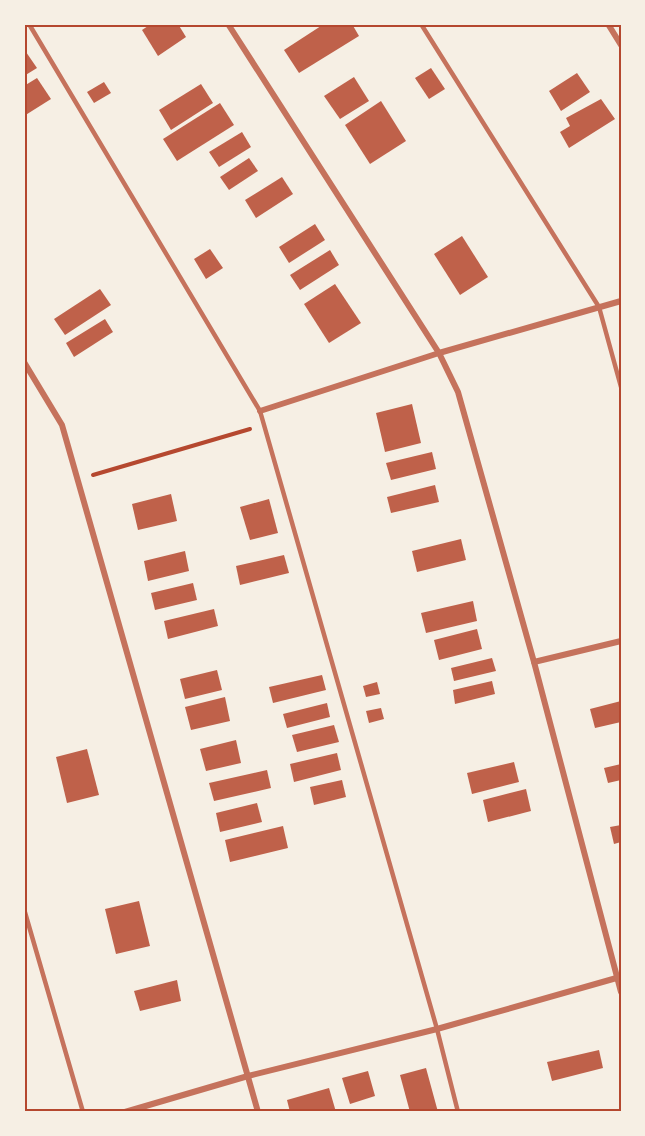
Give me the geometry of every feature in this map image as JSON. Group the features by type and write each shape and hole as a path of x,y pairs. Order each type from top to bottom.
{"street":[{"path":"228,24 439,353 458,392 534,662 621,992"},
{"path":"608,24 621,45"},
{"path":"260,411 439,353 621,301"},
{"path":"24,362 62,425 258,1112"},
{"path":"534,662 621,641"},
{"path":"125,1112 248,1076 437,1029 619,978"}],"lane":[{"path":"29,24 260,411 437,1029 458,1112"},
{"path":"422,24 599,307 621,387"},
{"path":"24,909 83,1112"}],"path":[{"path":"78,479 252,428 260,411"}],"building":[{"path":"151,24 178,24 186,37 158,56 142,30"},
{"path":"324,24 352,24 359,36 299,73 284,50"},
{"path":"26,52 37,68 24,76 24,53"},
{"path":"431,68 445,89 429,99 415,78"},
{"path":"577,73 590,92 561,111 549,91"},
{"path":"354,77 369,101 340,119 324,96"},
{"path":"37,78 51,99 24,116 24,86"},
{"path":"104,82 111,93 94,103 87,92"},
{"path":"201,84 213,103 171,130 159,110"},
{"path":"601,99 615,119 569,148 560,132 570,126 566,118"},
{"path":"381,101 406,141 370,164 345,125"},
{"path":"220,103 234,125 177,161 163,139"},
{"path":"242,132 251,147 219,167 209,152"},
{"path":"249,158 258,171 229,190 220,177"},
{"path":"282,177 293,194 256,218 245,200"},
{"path":"315,224 325,240 289,263 279,247"},
{"path":"462,236 488,277 460,295 434,254"},
{"path":"210,249 223,268 206,279 194,259"},
{"path":"330,250 339,265 300,290 290,275"},
{"path":"335,284 361,323 329,343 304,304"},
{"path":"100,289 111,305 65,335 54,319"},
{"path":"105,319 113,332 74,357 66,343"},
{"path":"412,404 421,443 385,452 376,413"},
{"path":"432,452 436,469 391,480 386,463"},
{"path":"435,485 439,502 391,513 387,497"},
{"path":"171,494 177,521 138,530 132,504"},
{"path":"269,499 278,533 250,540 240,507"},
{"path":"461,539 466,560 417,572 412,551"},
{"path":"185,551 189,571 148,581 144,561"},
{"path":"284,555 289,573 240,585 236,566"},
{"path":"193,583 197,600 155,610 151,593"},
{"path":"473,601 477,621 426,633 421,613"},
{"path":"214,609 218,626 168,639 164,621"},
{"path":"477,629 482,649 439,660 434,640"},
{"path":"492,658 496,671 454,681 451,668"},
{"path":"217,670 222,690 185,699 180,679"},
{"path":"322,675 326,690 273,703 269,687"},
{"path":"492,681 495,694 455,704 453,690"},
{"path":"377,682 380,694 366,697 363,686"},
{"path":"225,697 230,721 191,730 185,707"},
{"path":"621,701 621,722 595,728 590,709"},
{"path":"327,703 330,717 287,728 283,714"},
{"path":"381,708 384,719 369,723 366,711"},
{"path":"334,725 339,742 297,752 292,735"},
{"path":"236,740 241,763 206,771 200,749"},
{"path":"87,749 99,795 67,803 56,757"},
{"path":"337,753 341,770 294,782 290,764"},
{"path":"514,762 519,782 472,794 467,773"},
{"path":"621,764 621,780 608,783 604,768"},
{"path":"267,770 271,788 214,801 209,783"},
{"path":"342,780 346,797 314,805 310,787"},
{"path":"526,789 531,811 488,822 483,800"},
{"path":"257,803 262,822 220,832 216,813"},
{"path":"621,825 621,842 614,844 610,827"},
{"path":"283,826 288,848 230,862 225,840"},
{"path":"139,901 150,946 116,954 105,909"},
{"path":"177,980 181,1001 140,1011 134,991"},
{"path":"599,1050 603,1068 552,1081 547,1062"},
{"path":"426,1068 438,1112 410,1112 400,1075"},
{"path":"368,1071 375,1096 350,1104 342,1078"},
{"path":"329,1088 336,1112 290,1112 287,1100"}]}
